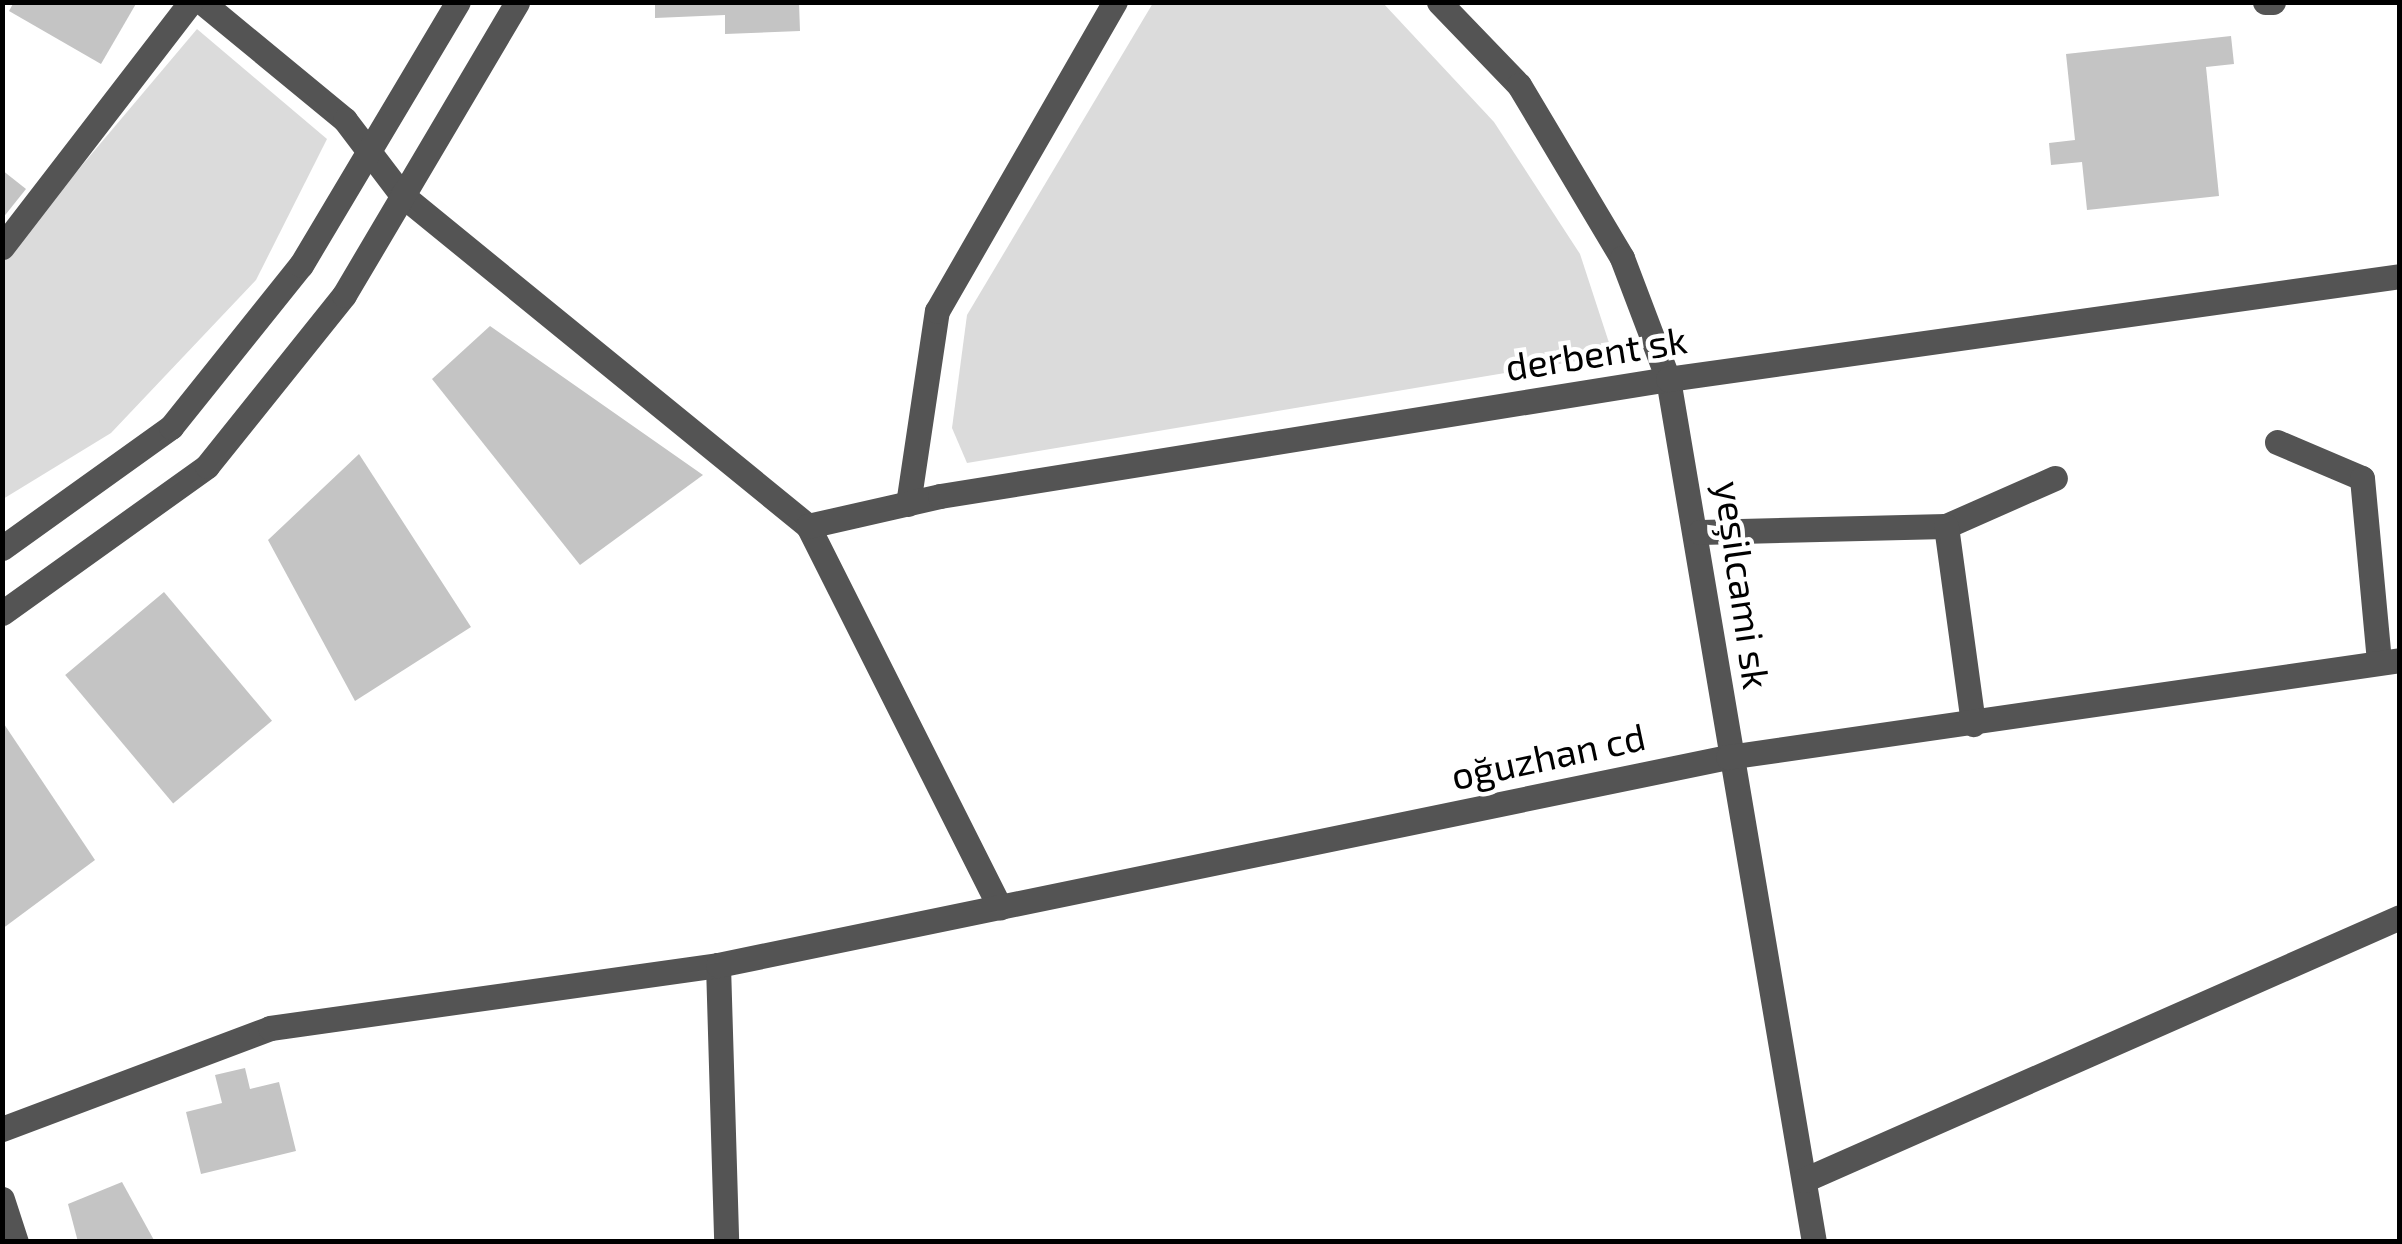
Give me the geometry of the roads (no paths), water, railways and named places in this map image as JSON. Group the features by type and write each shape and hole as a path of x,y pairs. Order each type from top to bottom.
{"street":[{"path":"2,246 191,2"},
{"path":"202,2 345,120 402,195 808,526 1000,907"},
{"path":"2,548 171,427 301,265 371,154 458,2"},
{"path":"2,613 207,466 344,295 517,2"},
{"path":"908,504 936,312 1114,2"},
{"name":"yeşilcami sk","path":"1455,9 1519,85 1612,243 1668,379 1700,532 1728,757 1814,1242"},
{"name":"derbent sk","path":"808,526 908,504 1668,379 2400,276"},
{"path":"2277,442 2362,478 2389,660"},
{"path":"1700,532 1946,526 2056,478"},
{"path":"1946,526 1973,724"},
{"name":"oğuzhan cd","path":"2,1130 270,1028 718,966 1728,757 2389,660"},
{"path":"1804,1180 2400,917"},
{"path":"718,966 726,1242"},
{"path":"2,1198 16,1242"}]}
